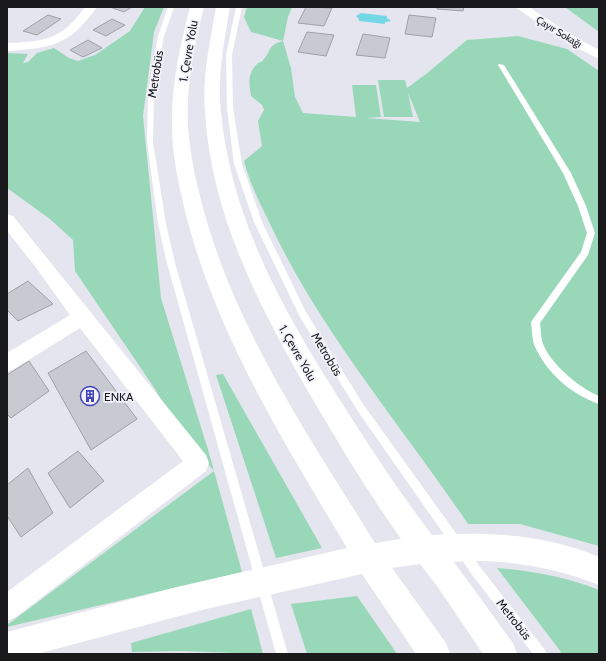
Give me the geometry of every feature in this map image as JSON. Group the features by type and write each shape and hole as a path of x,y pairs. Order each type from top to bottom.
{"highway":[{"name":"1. Çevre Yolu","path":"197,7 184,66 181,90 181,140 190,188 207,251 229,312 256,367 301,449 389,589 435,654"},
{"name":"1. Çevre Yolu","path":"223,7 218,27 213,63 212,109 214,131 225,188 239,229 264,289 302,361 351,440 409,528 448,577 502,654"},
{"path":"7,647 226,589 387,555 444,548 487,546 542,552 599,571"}],"street":[{"path":"7,47 46,44 73,29 82,20 91,7"},
{"name":"Çayır Sokağı","path":"521,7 571,40 599,54"},
{"name":"Çayır Sokağı","path":"542,7 588,42 599,54"},
{"path":"7,220 40,260 82,317 198,463 7,608"},
{"path":"7,363 82,317"}],"lane":[{"name":"Metrobüs","path":"171,7 161,36 151,92 150,142 162,224 171,263 282,654"},
{"name":"Metrobüs","path":"239,7 229,55 230,108 238,164 258,222 303,314 360,407 477,572 541,654"},
{"path":"501,65 567,173 582,206 591,233 585,253 535,322 539,345 558,374 588,396 599,400"}],"green space":[{"path":"145,7 164,7 154,32 143,116 161,298 214,471 181,432 155,389 75,271 73,240 50,219 7,188 7,53 28,54 23,63 28,62 37,53 54,48 69,58 78,61 95,55 130,31"},
{"path":"247,7 292,7 288,17 283,41 251,32 244,17"},
{"path":"565,7 599,7 599,32"},
{"path":"518,36 567,49 599,71 599,546 520,524 468,524 364,379 315,306 292,267 260,204 244,161 262,146 258,121 264,110 262,105 251,96 249,83 250,75 254,67 266,57 272,47 283,41 291,68 295,97 303,113 356,117 352,85 376,85 381,117 366,118 420,122 408,93 413,117 384,117 378,80 405,80 407,88 467,40"},
{"path":"223,374 322,548 276,558 216,375"},
{"path":"214,471 242,572 7,627 7,625"},
{"path":"497,568 549,575 587,585 599,590 599,654 559,654 561,652"},
{"path":"357,596 397,654 307,654 291,604"},
{"path":"251,609 263,654 181,651 132,652 131,643"}],"water":[{"path":"361,13 387,16 387,18 391,21 385,22 385,24 359,21 356,16"}],"building":[{"path":"110,7 132,7 124,12"},
{"path":"306,7 332,8 324,26 298,23"},
{"path":"437,7 464,7 463,11 437,9"},
{"path":"48,15 61,19 37,35 23,31"},
{"path":"409,15 436,18 432,37 405,34"},
{"path":"112,19 125,25 106,36 93,30"},
{"path":"307,32 334,35 326,56 298,52"},
{"path":"363,34 390,38 385,58 356,55"},
{"path":"88,40 102,48 83,57 70,50"},
{"path":"28,281 53,304 18,321 7,310 7,294"},
{"name":"ENKA","path":"86,351 137,419 91,450 48,373"},
{"path":"29,361 49,391 11,418 7,414 7,375"},
{"path":"78,451 104,481 70,508 48,473"},
{"path":"28,468 53,513 21,537 7,516 7,485"}],"place":[{"name":"ENKA","path":"90,396"}]}
